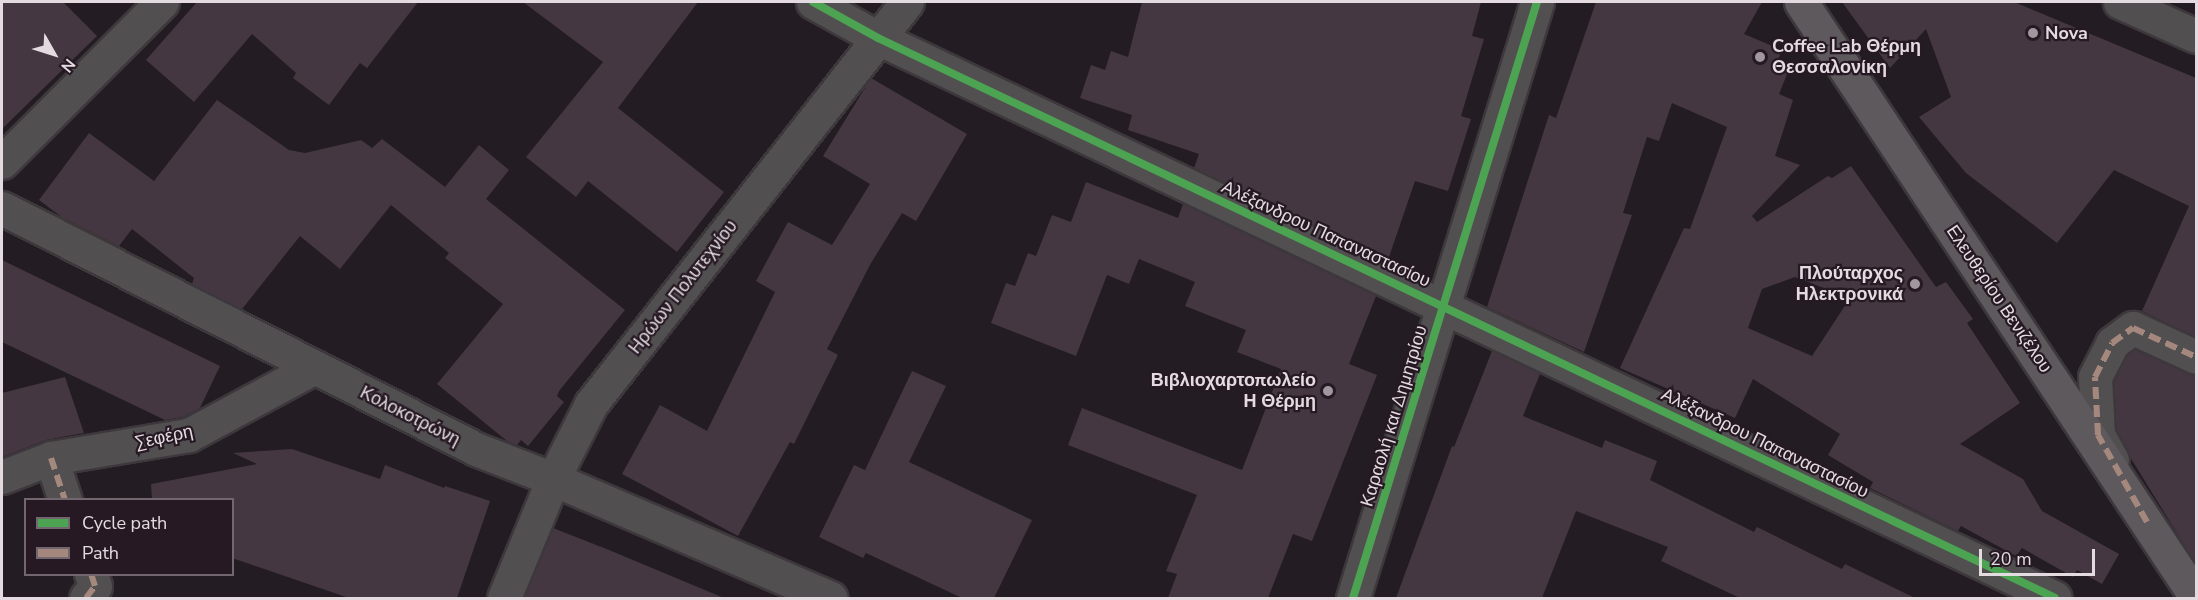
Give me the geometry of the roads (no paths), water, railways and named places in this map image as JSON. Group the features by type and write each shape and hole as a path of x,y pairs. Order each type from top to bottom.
{"main road":[{"name":"Ελευθερίου Βενιζέλου","path":"1801,2 2196,597"}],"street":[{"path":"2,162 162,2"},
{"name":"Αλέξανδρου Παπαναστασίου","path":"813,2 878,38 2055,598"},
{"name":"Ηρώων Πολυτεχνίου","path":"504,598 553,479 591,404 907,2"},
{"name":"Καραολή και Δημητρίου","path":"1353,598 1538,2"},
{"path":"2120,2 2196,36"},
{"name":"Κολοκοτρώνη","path":"2,208 476,449 553,479 831,598"},
{"path":"2147,522 2098,435 2096,377 2112,343 2133,328 2188,351 2196,357"},
{"name":"Σεφέρη","path":"2,477 51,458 189,435 315,367"},
{"path":"51,458 64,498"},
{"path":"86,598 94,586 92,576"}],"place":[{"name":"Nova","path":"2033,33"},
{"name":"Coffee Lab Θέρμη Θεσσαλονίκη","path":"1760,57"},
{"name":"Πλούταρχος Ηλεκτρονικά","path":"1915,284"},
{"name":"Βιβλιοχαρτοπωλείο Η Θέρμη","path":"1328,391"}]}
